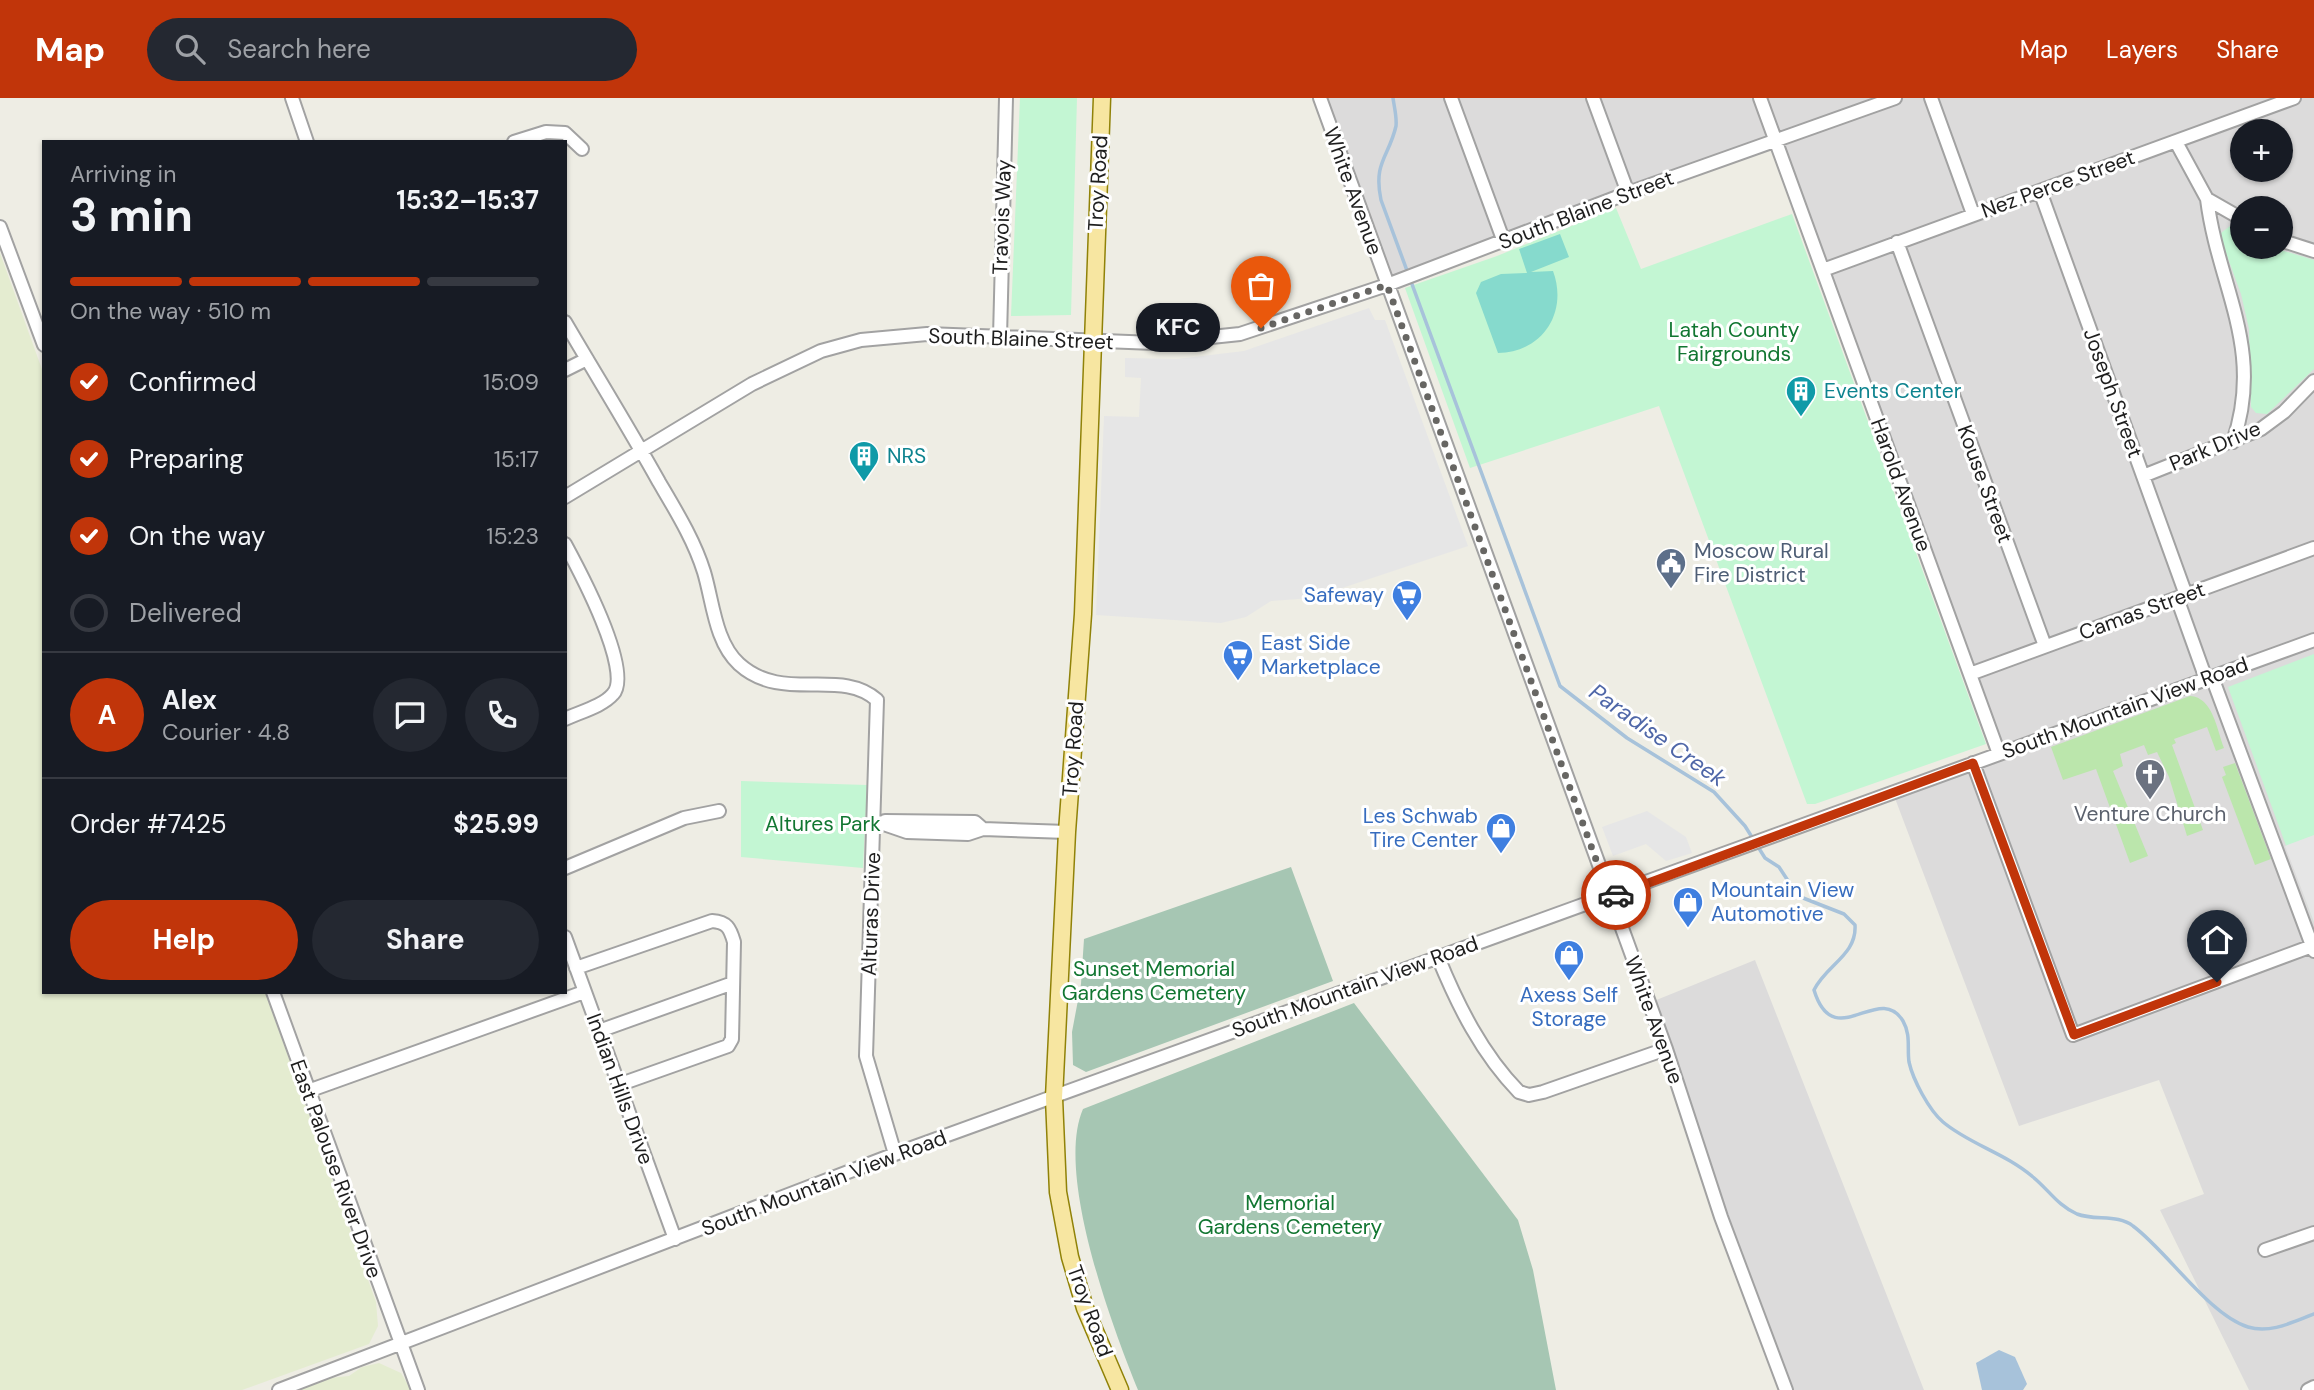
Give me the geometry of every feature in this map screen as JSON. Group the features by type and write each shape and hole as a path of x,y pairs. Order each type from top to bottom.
{"main road":[{"name":"Troy Road","path":"1102,98 1083,614 1067,832 1054,1098 1058,1192 1070,1257 1085,1307 1121,1390"}],"street":[{"path":"292,98 306,140"},
{"name":"Travois Way","path":"1000,337 1006,98"},
{"name":"White Avenue","path":"1320,98 1391,283 1665,1049 1721,1217 1786,1390"},
{"path":"1451,98 1504,242"},
{"path":"1593,98 1628,193"},
{"name":"Harold Avenue","path":"1760,98 1999,754"},
{"name":"South Blaine Street","path":"567,496 752,384 821,351 861,340 927,334 1177,342 1240,334 1416,274 1628,193 1895,98"},
{"path":"1931,98 1973,214"},
{"name":"Nez Perce Street","path":"1822,270 2294,98"},
{"path":"520,140 546,132 565,134 582,149"},
{"path":"2176,142 2207,199 2211,232 2241,326 2245,364 2241,414 2233,442"},
{"name":"Joseph Street","path":"2040,191 2143,476 2209,678 2313,949"},
{"path":"2207,199 2230,212"},
{"path":"0,227 42,340"},
{"name":"Kouse Street","path":"1896,242 2045,646"},
{"path":"2293,244 2314,251"},
{"name":"Alturas Drive","path":"567,325 642,450 696,551 723,645 738,663 757,678 777,685 848,686 866,690 877,701 866,1056 895,1154"},
{"path":"567,369 587,359"},
{"name":"Park Drive","path":"2143,476 2261,429 2284,412 2314,381"},
{"path":"567,548 596,605 617,667 618,683 615,694 567,718"},
{"name":"Camas Street","path":"1970,674 2314,548"},
{"name":"South Mountain View Road","path":"279,1390 895,1154 1437,957 1610,898 1772,836 2314,640"},
{"path":"1973,763 2074,1035 2313,949"},
{"path":"567,867 684,817 719,811"},
{"path":"875,821 975,822 983,829 1067,832"},
{"path":"576,968 712,921 723,922 730,929 734,942 732,1039 727,1046 618,1085"},
{"name":"Indian Hills Drive","path":"567,943 675,1239"},
{"path":"1437,957 1460,1009 1486,1050 1519,1092 1534,1094 1665,1049"},
{"path":"599,1031 733,984"},
{"path":"308,1091 584,992"},
{"name":"East Palouse River Drive","path":"274,994 418,1390"},
{"path":"2265,1250 2314,1233"},
{"path":"2308,1390 2314,1387"}],"shaded area":[{"path":"1320,98 2314,98 2314,1390 2249,1390 2160,1210 2204,1194 2159,1080 2019,1126 1893,793 1999,754 1775,140 1387,285"},
{"path":"1560,234 1569,257 1531,272 1553,271 1557,301 1548,327 1528,345 1514,351 1498,353 1476,293 1481,282 1501,274 1527,273 1519,249"},
{"path":"1369,308 1375,320 1385,320 1468,546 1312,598 1271,601 1246,617 1221,623 1096,615 1104,416 1139,417 1141,378 1125,377 1125,358 1177,359 1244,351"},
{"path":"1647,811 1686,837 1692,853 1666,861 1646,844 1613,856 1602,827"},
{"path":"2314,835 2314,922 2285,846"},
{"path":"1755,960 1924,1390 1786,1390 1649,1003"},
{"path":"1999,1350 2015,1357 2027,1384 2023,1390 1982,1390 1976,1363"}],"green space":[{"path":"1020,98 1077,98 1071,315 1011,316"},
{"name":"Latah County Fairgrounds","path":"1616,208 1641,269 1792,214 1986,744 1815,804 1807,804 1659,406 1470,468 1405,288 1497,256"},
{"path":"2230,226 2230,259 2293,259 2293,254 2314,260 2314,369 2267,414 2256,413 2251,407 2249,329 2241,294 2221,233"},
{"path":"0,253 42,369 42,994 266,994 376,1302 378,1326 369,1344 242,1390 0,1390"},
{"path":"2314,654 2314,922 2228,687"},
{"path":"2190,696 2198,698 2209,708 2224,748 2216,751 2207,727 2174,739 2176,743 2172,745 2203,830 2187,836 2169,777 2157,752 2148,755 2144,745 2120,754 2123,766 2113,771 2148,856 2130,863 2096,769 2063,780 2051,747"},
{"path":"2235,763 2271,859 2255,865 2222,777 2226,775 2223,767"},
{"name":"Altures Park","path":"741,781 867,785 863,868 741,857"},
{"name":"Sunset Memorial Gardens Cemetery","path":"1291,867 1333,981 1086,1072 1073,1065 1072,1032 1081,984 1084,939"},
{"name":"Memorial Gardens Cemetery","path":"1354,1003 1518,1220 1533,1270 1556,1390 1138,1390 1102,1290 1081,1209 1076,1171 1076,1137 1083,1109"},
{"path":"379,1363 401,1373 411,1390 296,1390 330,1378 349,1376 362,1367"}],"waterway":[{"name":"Paradise Creek","path":"1393,98 1396,126 1380,168 1381,200 1560,686 1627,738 1714,792 1745,826 1765,858 1779,867 1798,896 1844,914 1855,925 1854,935 1846,952 1814,990 1823,1008 1833,1017 1845,1018 1882,1008 1893,1011 1903,1021 1914,1077 1927,1102 1943,1122 2022,1169 2070,1211 2084,1216 2120,1220 2133,1226 2203,1296 2233,1320 2248,1327 2265,1329 2314,1314"}],"way so far":[{"path":"1261,328 1387,285 1610,898 1616,895"}],"place":[{"name":"KFC","path":"1261,328"},
{"name":"Events Center","path":"1801,418"},
{"name":"NRS","path":"864,483"},
{"name":"Moscow Rural Fire District","path":"1671,590"},
{"name":"Safeway","path":"1407,622"},
{"name":"East Side Marketplace","path":"1238,682"},
{"name":"Venture Church","path":"2150,801"},
{"name":"Les Schwab Tire Center","path":"1501,855"},
{"name":"Mountain View Automotive","path":"1688,929"},
{"name":"Axess Self Storage","path":"1569,982"}],"route":[{"path":"1616,895 1973,763 2074,1035 2217,982"}]}
